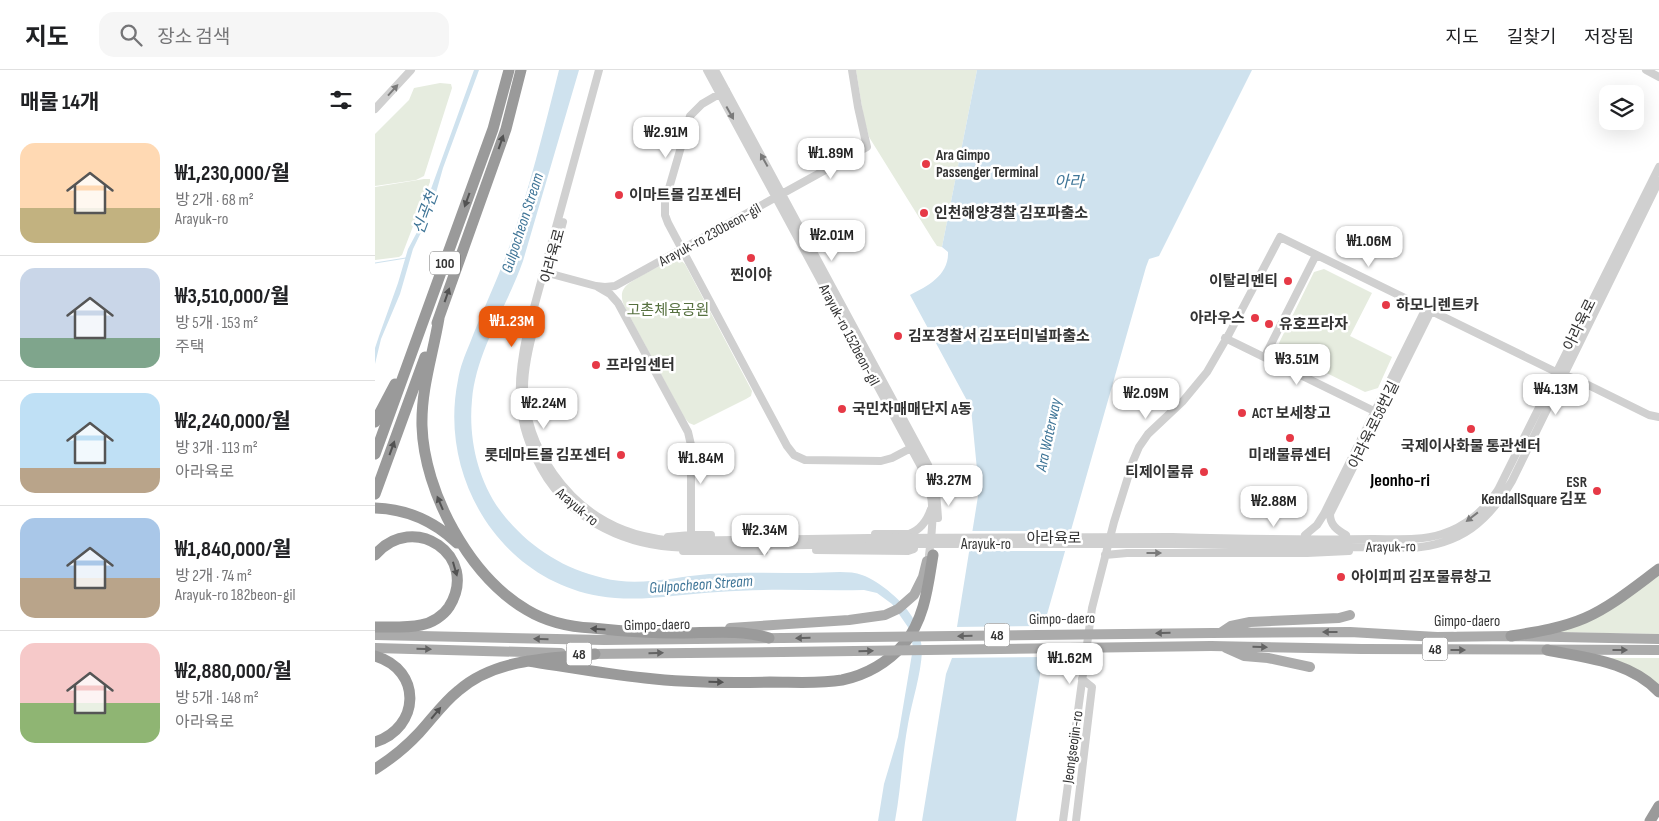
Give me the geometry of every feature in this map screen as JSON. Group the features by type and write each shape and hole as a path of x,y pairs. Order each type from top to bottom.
{"highway":[{"name":"100","path":"375,454 493,129 509,70"},
{"name":"100","path":"375,494 506,128 521,70"},
{"path":"439,318 425,389 423,407 424,446 427,467 441,507 473,558"},
{"path":"375,422 414,347"},
{"path":"375,508 397,510 426,520 441,528 473,558 508,597 543,618 566,625 592,628 676,633 751,633 769,638"},
{"path":"375,555 397,538 419,537 433,541 445,550 451,558 457,574 456,593 452,602 447,610 432,621 422,625 375,627"},
{"path":"528,662 644,678 713,683 831,681 850,678 869,671 889,658 904,644 910,635 920,616 931,555"},
{"path":"1511,636 1552,629 1586,618 1621,597 1659,569"},
{"path":"1547,650 1621,667 1636,674 1659,692"},
{"path":"375,769 394,757 418,734 443,705 479,676 504,666 595,654"},
{"path":"375,656 391,663 401,672 408,684 410,698 408,712 403,721 388,736 375,742"},
{"path":"375,760 389,754 418,734"},
{"path":"1651,821 1659,806"},
{"path":"1651,821 1659,812"}],"main road":[{"path":"604,640 640,635 849,620 885,615 908,601 920,584 931,555"},
{"path":"1216,633 1231,626 1250,622 1339,618 1350,615"},
{"name":"Gimpo-daero","path":"375,635 604,640 1350,632 1437,637 1511,636 1659,639"},
{"name":"Gimpo-daero","path":"375,648 595,654 1211,646 1362,649 1659,650"},
{"path":"1223,646 1244,656 1268,658 1309,667"}],"street":[{"path":"375,109 411,70"},
{"name":"Arayuk-ro","path":"599,70 547,271 524,347 519,380 520,412 530,446 549,481 585,517 629,540 662,543 1172,541 1373,548 1412,548 1437,544 1460,535 1482,521 1498,504 1512,481 1559,373 1659,181"},
{"name":"아라육로","path":"547,271 604,70"},
{"name":"Arayuk-ro 152beon-gil","path":"707,70 723,92 926,477 932,502 931,555"},
{"name":"Arayuk-ro 152beon-gil","path":"715,70 723,92"},
{"path":"547,271 608,282 617,280 867,147 859,115 852,70"},
{"path":"1646,70 1659,77"},
{"path":"723,92 697,108 690,116 665,202 664,211 666,219 787,446 794,455 805,460 881,461 892,458 911,448"},
{"name":"아라육로","path":"1172,541 1428,538 1452,530 1467,521 1481,510 1498,490 1559,373 1659,166"},
{"name":"Arayuk-ro 152beon-gil","path":"778,195 933,475 938,508 931,555"},
{"path":"1375,539 1346,535 1112,533 1127,480 1139,447 1148,434 1198,384 1211,365 1280,237 1559,373 1578,380 1649,415 1659,417"},
{"name":"Arayuk-ro 230beon-gil","path":"547,271 596,286 610,287 623,282 682,247"},
{"path":"1267,352 1316,254"},
{"path":"618,302 619,291 623,282"},
{"path":"596,286 610,294 618,302 689,436 691,535"},
{"name":"아라육로58번길","path":"1346,535 1333,526 1330,514 1428,310"},
{"path":"1227,337 1267,352 1378,411"},
{"path":"1227,337 1378,411"},
{"path":"1559,373 1576,384 1630,410 1649,419 1659,421"},
{"path":"1305,535 1314,529 1320,521 1378,411"},
{"path":"903,534 913,532 922,526 928,517 932,502"},
{"name":"Jeongseojin-ro","path":"1063,821 1092,608 1112,533"},
{"path":"909,534 914,539 915,545 908,552 807,550 698,552 672,551 662,543 674,536 691,535 909,534"},
{"path":"1127,534 1124,547 1127,553"},
{"path":"1105,555 1127,553 1339,553 1373,548"},
{"path":"1076,821 1092,687 1082,679"}],"green space":[{"path":"856,70 977,70 942,247 937,246 933,240 869,137"},
{"path":"440,83 451,84 452,88 424,176 416,180 375,186 375,134 409,100 414,88"},
{"path":"430,179 430,182 402,255 375,260 375,187"},
{"name":"고촌체육공원","path":"678,258 685,264 752,391 751,396 746,399 694,425 689,423 684,417 624,306 622,296 623,289 628,284"},
{"path":"1324,269 1372,293 1350,336 1392,357 1378,388 1365,392 1282,351 1279,343 1314,272"},
{"path":"1659,574 1659,634 1551,632"},
{"path":"1598,658 1659,658 1659,688"}],"water":[{"name":"신곡천","path":"474,70 479,70 443,168 430,214 413,249 400,294 381,339 375,364 375,348 408,249 423,221 427,200"},
{"name":"Gulpocheon Stream","path":"559,70 579,70 523,261 479,364 475,382 471,416 472,431 477,462 482,477 489,492 506,518 526,539 562,563 603,578 629,582 656,581 722,573 844,572 857,573 869,578 891,593 905,607 914,620 922,651 906,736 895,821 878,821 884,784 898,737 913,648 910,630 892,604 877,593 864,590 736,591 629,599 599,596 564,586 532,569 506,546 484,518 468,486 458,452 454,416 459,375 515,231"},
{"name":"아라","path":"977,70 1252,70 1159,256 1149,259 1146,267 1042,632 1040,675 1016,821 922,821 946,674 952,658 979,490 971,408 910,295 930,284 945,267 948,252 942,247"}],"pier":[{"path":"970,531 1073,531 1068,551 966,551"},
{"path":"1046,626 1044,657 949,658 954,627"}],"waterway":[{"path":"375,263 406,258"}],"place":[{"name":"Ara Gimpo Passenger Terminal","path":"926,164"},
{"name":"이마트몰 김포센터","path":"619,195"},
{"name":"인천해양경찰 김포파출소","path":"924,213"},
{"name":"찐이야","path":"751,258"},
{"name":"이탈리멘티","path":"1288,281"},
{"name":"하모니렌트카","path":"1386,305"},
{"name":"아라우스","path":"1255,318"},
{"name":"유호프라자","path":"1269,324"},
{"name":"김포경찰서 김포터미널파출소","path":"898,336"},
{"name":"프라임센터","path":"596,365"},
{"name":"국민차매매단지 A동","path":"842,409"},
{"name":"ACT 보세창고","path":"1242,413"},
{"name":"국제이사화물 통관센터","path":"1471,429"},
{"name":"미래물류센터","path":"1290,438"},
{"name":"롯데마트몰 김포센터","path":"621,455"},
{"name":"티제이물류","path":"1204,472"},
{"name":"ESR KendallSquare 김포","path":"1597,491"},
{"name":"아이피피 김포물류창고","path":"1341,577"}],"district":[{"name":"Jeonho-ri","path":"1400,480"}],"water label":[{"name":"Ara Waterway","path":"1049,435"}]}
